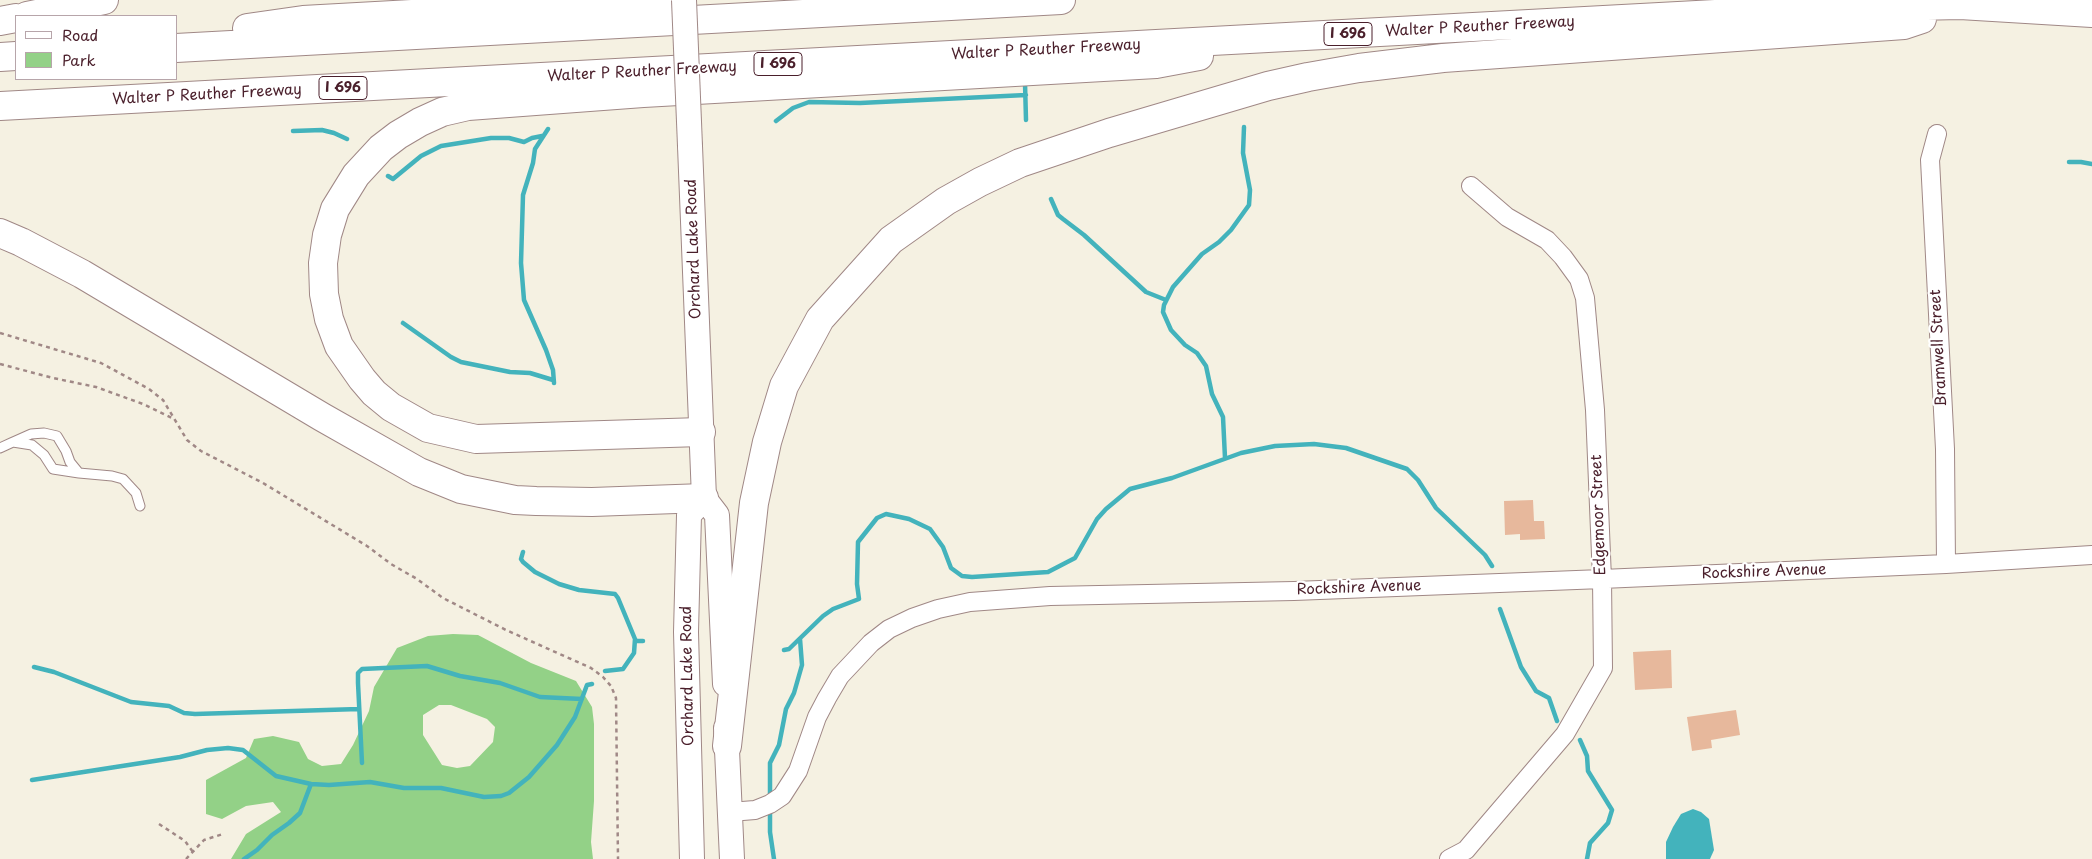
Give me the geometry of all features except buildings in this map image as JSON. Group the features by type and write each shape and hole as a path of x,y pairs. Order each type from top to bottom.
{"highway":[{"path":"32,15 104,0"},
{"path":"178,38 303,20 665,0"},
{"path":"178,48 1062,0"},
{"path":"728,758 754,503 767,442 784,386 820,319 891,240 946,201 1020,163 1109,132 1268,86 1308,77 1359,68 1443,58 1904,25 1960,5"},
{"name":"Walter P Reuther Freeway","path":"0,106 1827,8 1960,5 2092,13"},
{"path":"0,21 15,18"},
{"path":"701,432 476,439 428,428 391,407 374,393 346,357 329,319 324,294 323,263 327,235 335,209 356,175 381,148 398,135 442,112 468,106 643,93 1156,64 1298,36"},
{"path":"0,57 15,56"},
{"path":"0,233 82,274 418,472 460,489 515,500 536,501 592,502 704,498"}],"main road":[{"name":"Orchard Lake Road","path":"684,0 704,498 717,515 732,859"},
{"name":"Orchard Lake Road","path":"692,859 686,632 689,516 704,498"},
{"path":"689,771 700,750 708,748 728,758"}],"street":[{"name":"Bramwell Street","path":"1937,134 1930,160 1945,448 1946,564"},
{"name":"Edgemoor Street","path":"1449,859 1465,855 1565,734 1603,668 1602,579 1595,410 1586,298 1579,279 1546,240 1507,217 1471,186"},
{"name":"Rockshire Avenue","path":"730,812 755,810 770,804 782,796 798,771 820,711 840,676 871,643 889,629 912,618 938,609 970,602 1016,598 1294,591 1602,579 1946,564 2092,555"}],"lane":[{"path":"0,448 31,434 44,433 57,436 70,462 79,473"},
{"path":"13,442 32,445 44,455 53,468 123,479 136,493 140,506"}],"path":[{"path":"0,333 101,363 149,389 163,400 187,440 201,451 263,483 366,546 443,598 603,676 611,686 616,698 618,859"},
{"path":"0,364 96,387 143,404 173,419"},
{"path":"159,824 184,841 192,852"},
{"path":"186,859 204,840 223,834"}],"green space":[{"path":"478,635 531,663 576,681 592,707 594,724 594,801 591,842 593,859 231,859 246,834 281,812 273,802 246,806 222,819 206,814 206,780 246,758 254,739 273,736 299,742 308,759 322,766 341,764 353,745 369,711 374,687 397,648 428,636","holes":["439,705 451,705 487,719 495,727 493,742 470,766 457,768 442,765 423,735 423,715"]}],"water":[{"path":"1693,809 1701,812 1709,819 1714,850 1710,859 1666,859 1666,842 1673,827 1681,814"}],"waterway":[{"path":"1025,83 1026,120"},
{"path":"776,121 793,108 809,102 860,103 1026,95"},
{"path":"1225,458 1223,417 1212,394 1206,366 1197,353 1185,345 1171,330 1163,312 1164,305 1173,287 1202,254 1219,242 1231,230 1249,205 1250,190 1243,153 1244,127"},
{"path":"548,129 535,149 533,163 523,195 521,263 524,300 546,350 553,370 554,383"},
{"path":"293,131 322,130 347,139"},
{"path":"388,176 393,179 421,156 441,146 491,138 509,138 524,142 542,136"},
{"path":"2069,162 2092,164"},
{"path":"1051,199 1058,215 1084,235 1146,292 1166,300"},
{"path":"403,323 461,362 510,372 530,373 553,380"},
{"path":"784,650 789,649 823,616 833,609 859,599 857,584 858,542 877,518 886,514 909,519 930,529 943,547 951,568 962,576 1048,572 1075,558 1097,519 1130,489 1172,478 1241,453 1275,446 1314,444 1346,448 1407,469 1418,480 1436,508 1485,555 1492,566"},
{"path":"523,552 521,559 523,562 535,572 559,584 579,590 615,594 618,598 635,639 634,653 623,669 605,671"},
{"path":"1500,609 1521,667 1536,691 1549,698 1557,721"},
{"path":"635,639 636,641 643,641"},
{"path":"770,799 770,763 779,745 786,709 794,693 802,665 800,639"},
{"path":"362,763 358,683 358,673 362,669 427,666 460,676 500,683 540,697 582,699"},
{"path":"34,667 54,672 131,702 169,706 184,713 359,709"},
{"path":"32,780 228,748 243,750 276,776 311,784 329,785 370,782 404,788 441,788 484,797 501,796 509,793 529,777 557,745 575,717 587,685 592,684"},
{"path":"1580,740 1587,756 1588,771 1612,810 1608,823 1590,843 1587,859"},
{"path":"244,859 300,813 311,784"},
{"path":"770,809 770,832 774,859"}]}
